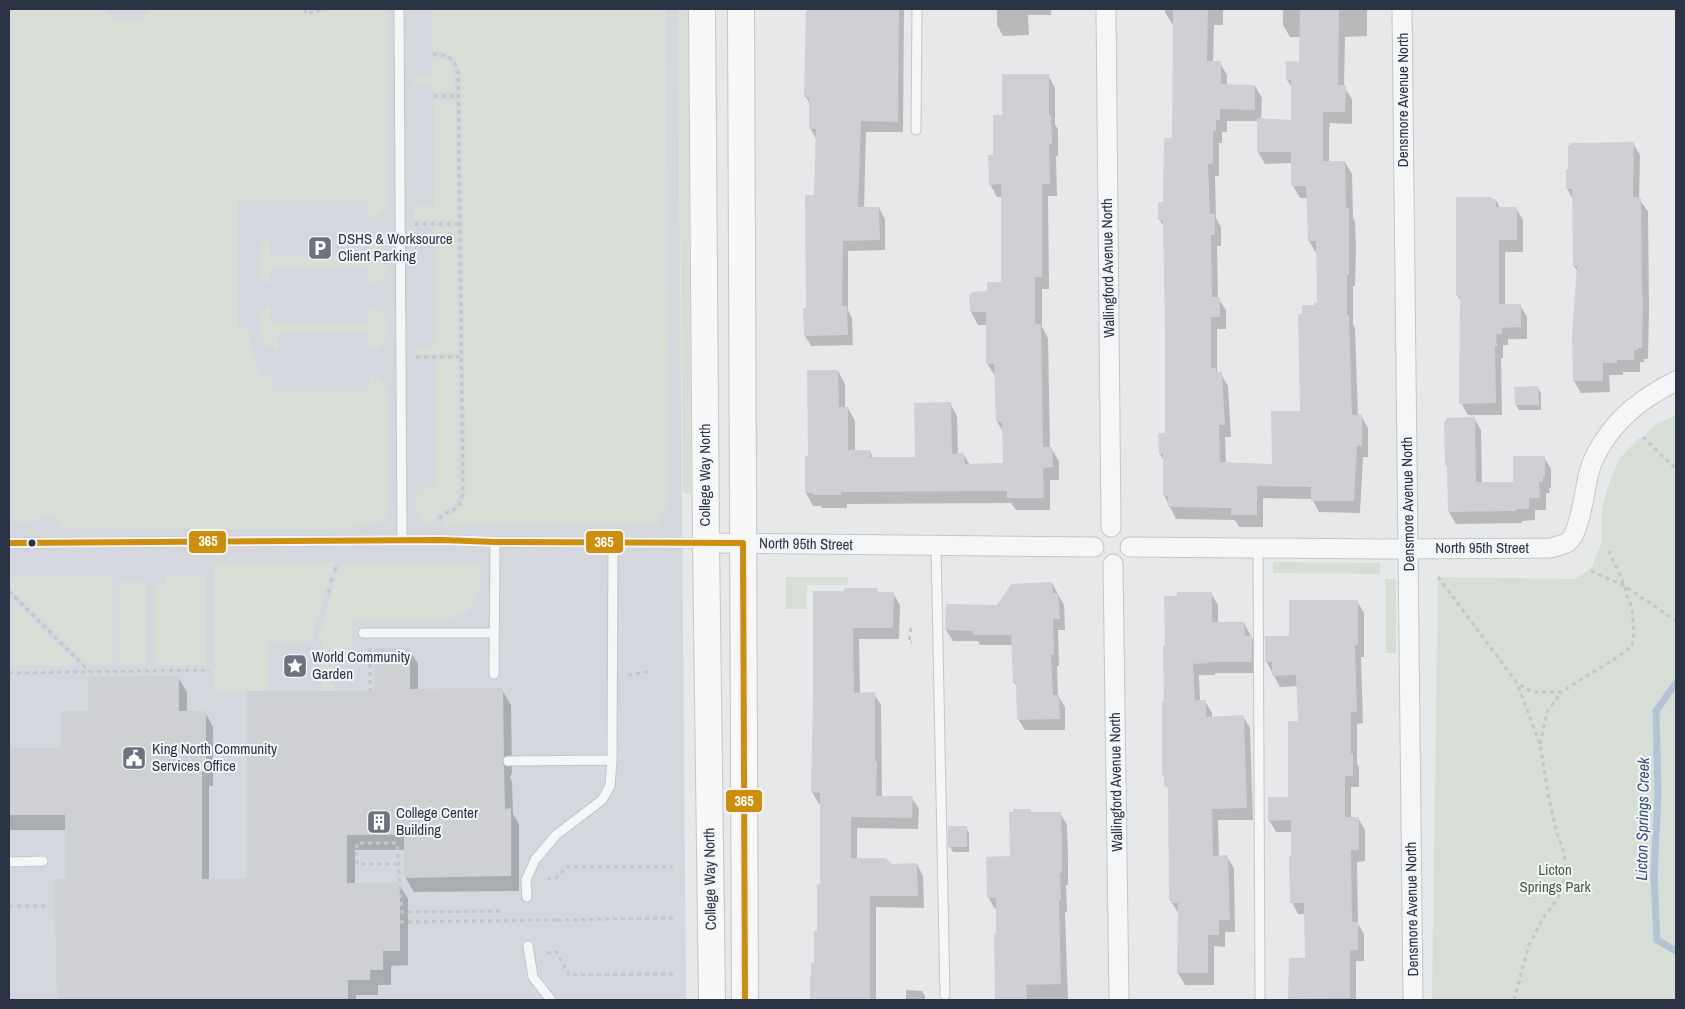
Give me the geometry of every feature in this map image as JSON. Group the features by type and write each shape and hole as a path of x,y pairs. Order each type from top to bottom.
{"street":[{"name":"College Way North","path":"702,9 712,1000"},
{"path":"741,9 745,1000"},
{"name":"Wallingford Avenue North","path":"1106,9 1111,527"},
{"name":"Densmore Avenue North","path":"1402,9 1413,1000"},
{"name":"North 95th Street","path":"1130,547 1551,548 1569,542 1578,522 1590,470 1606,438 1615,425 1641,403 1676,381"},
{"path":"1111,527 1121,529 1126,533 1129,538 1130,547 1125,559 1113,564 1101,560 1094,547 1096,537 1100,532 1111,527"},
{"name":"North 95th Street","path":"706,543 1094,547"},
{"name":"Wallingford Avenue North","path":"1113,564 1119,1000"}],"lane":[{"path":"399,9 402,540"},
{"path":"916,130 917,9"},
{"name":"North 95th Street","path":"9,543 402,540 706,543"},
{"path":"494,674 495,542"},
{"path":"527,897 526,880 535,860 556,835 602,800 610,786 612,760 613,543"},
{"path":"936,545 945,995"},
{"path":"1258,547 1260,1000"},
{"path":"367,633 494,633"},
{"path":"508,761 612,760"},
{"path":"9,862 42,861"},
{"path":"528,946 533,977 551,1000"}],"path":[{"path":"305,9 306,14 327,9"},
{"path":"433,54 443,54 449,57 456,65 458,71 462,357 463,494 457,508 441,516 438,520"},
{"path":"434,96 458,96"},
{"path":"414,224 460,224"},
{"path":"415,357 462,357"},
{"path":"1643,437 1676,469"},
{"path":"1540,744 1547,712 1561,692 1632,646 1634,633 1632,607 1626,594 1625,586 1608,549"},
{"path":"335,571 336,566"},
{"path":"1591,571 1625,586 1676,621"},
{"path":"1438,576 1517,683 1540,744 1548,794 1557,834 1564,854 1566,876 1558,898 1543,918 1529,945 1514,1000"},
{"path":"328,593 330,588"},
{"path":"9,591 89,671"},
{"path":"911,628 909,642 912,642"},
{"path":"367,633 370,691"},
{"path":"9,672 210,670"},
{"path":"625,676 648,672"},
{"path":"1517,683 1532,692 1561,692"},
{"path":"397,864 357,864 357,843 397,843 397,864 402,912 503,911"},
{"path":"547,879 556,878 567,867 673,867"},
{"path":"9,906 46,906"},
{"path":"400,922 674,918"},
{"path":"547,953 557,952 569,975 675,974"}],"shaded area":[{"path":"9,9 678,9 686,1000 9,1000"}],"green space":[{"path":"9,9 108,9 109,19 125,21 142,17 151,9 388,9 388,200 384,210 376,216 369,218 369,200 238,201 238,328 247,328 260,375 272,377 273,393 369,393 369,376 379,379 387,389 388,511 387,516 383,520 376,524 336,529 60,529 60,521 54,521 54,517 37,517 36,522 9,521"},
{"path":"433,9 666,9 669,503 658,524 444,526 444,518 454,513 463,503 466,489 461,71 451,55 433,51"},
{"path":"678,9 688,9 691,493 683,493"},
{"path":"433,58 447,60 451,64 454,73 455,93 434,93 434,86 413,86 413,77 433,77"},
{"path":"434,99 455,99 457,221 414,221 414,207 434,206"},
{"path":"435,227 457,227 458,354 416,354 416,346 435,346"},
{"path":"270,239 271,256 369,256 369,239 383,247 388,262 387,270 377,282 369,284 369,267 271,267 270,284 263,281 259,275 259,249 263,242"},
{"path":"270,306 271,323 369,323 369,306 383,314 387,321 387,336 377,348 369,351 369,334 278,334 278,351 266,345 260,334 261,312"},
{"path":"436,359 458,359 460,489 456,503 437,515 433,520 433,526 427,525 419,518 417,489 436,488"},
{"name":"Licton Springs Park","path":"1676,415 1676,1000 1432,1000 1438,577 1575,579 1592,567 1601,543 1602,509 1619,459 1655,425"},
{"path":"216,562 334,562 310,642 268,642 268,691 214,691 214,567"},
{"path":"341,562 481,562 480,584 478,594 469,609 452,618 439,621 351,621 351,655 334,656 334,691 322,691 322,642 317,642"},
{"path":"1273,562 1380,563 1380,574 1273,573"},
{"path":"111,575 111,665 88,665 9,587 9,577"},
{"path":"166,575 206,575 206,665 155,665 155,583 165,583"},
{"path":"786,577 848,577 848,585 807,585 806,609 786,609"},
{"path":"1385,579 1395,579 1396,583 1396,653 1386,653"},
{"path":"119,582 146,582 146,665 119,665"},
{"path":"9,596 77,663 77,665 9,666"}],"building":[{"path":"806,9 899,9 898,122 861,121 858,207 879,207 880,240 843,241 842,306 847,306 848,335 804,336 803,308 806,308 805,195 814,195 816,129 809,129 809,97 804,97"},
{"path":"1173,9 1208,9 1207,61 1221,61 1221,84 1255,85 1255,110 1220,109 1220,120 1216,120 1216,131 1213,131 1213,164 1208,164 1210,214 1215,214 1215,235 1211,235 1212,297 1220,297 1220,317 1211,317 1211,368 1216,368 1216,373 1222,372 1225,425 1219,425 1220,462 1272,464 1271,411 1300,411 1298,314 1302,314 1302,305 1314,305 1314,302 1317,303 1316,241 1308,241 1306,186 1291,186 1291,152 1257,152 1257,118 1291,120 1291,80 1286,80 1286,61 1299,62 1300,9 1339,9 1338,85 1346,85 1345,112 1323,112 1323,161 1345,161 1346,208 1349,208 1347,315 1349,315 1352,415 1362,414 1362,446 1357,446 1354,501 1311,501 1311,487 1257,486 1257,515 1231,515 1231,508 1168,507 1168,496 1163,496 1163,454 1159,454 1158,433 1165,433 1165,332 1163,220 1158,220 1158,202 1163,202 1164,138 1172,138"},
{"path":"1002,74 1049,74 1049,115 1051,115 1052,144 1049,144 1050,184 1042,184 1042,277 1035,277 1035,324 1041,324 1043,447 1052,447 1053,467 1043,468 1044,498 1007,498 1007,491 841,492 841,495 813,495 813,493 805,493 805,456 808,456 807,370 838,370 839,407 848,407 848,450 870,450 870,457 915,457 914,403 951,402 952,454 964,453 965,464 1003,463 1002,422 996,422 994,364 986,364 986,312 970,312 969,294 971,292 987,291 987,282 1001,282 1001,184 989,185 988,155 993,155 993,115 1002,115"},
{"path":"1634,142 1633,197 1641,198 1642,348 1634,350 1634,360 1617,360 1617,363 1603,363 1603,381 1573,381 1572,335 1577,266 1573,266 1572,189 1566,189 1568,145 1570,143"},
{"path":"1456,197 1492,197 1492,199 1496,199 1496,207 1517,207 1517,240 1499,240 1499,304 1521,304 1521,327 1502,328 1502,334 1496,334 1496,403 1459,404 1460,296 1456,296"},
{"path":"1538,386 1539,405 1515,405 1514,387"},
{"path":"1475,417 1476,482 1513,482 1513,456 1545,456 1545,476 1543,476 1543,482 1539,482 1540,498 1529,498 1529,509 1516,509 1516,511 1448,512 1444,421 1446,421 1446,418"},
{"path":"1052,582 1053,593 1058,593 1060,619 1053,619 1054,655 1051,655 1053,695 1059,695 1060,719 1017,720 1016,682 1013,683 1011,635 973,635 973,631 945,630 946,604 997,605 1011,584"},
{"path":"844,588 877,588 877,592 894,592 893,628 853,628 854,693 875,692 876,796 913,796 912,818 851,817 851,858 886,858 891,864 917,863 918,896 870,896 870,1000 810,1000 811,963 814,963 814,931 817,931 817,884 820,884 820,793 811,792 813,591 844,591"},
{"path":"1177,592 1212,592 1212,622 1244,622 1245,636 1252,636 1252,662 1193,664 1195,700 1206,700 1206,717 1244,715 1247,808 1212,809 1213,856 1228,855 1230,920 1219,920 1219,935 1208,935 1208,973 1177,973 1178,903 1171,903 1171,900 1169,900 1168,786 1164,786 1164,775 1162,775 1163,646 1165,646 1164,596 1177,596"},
{"path":"1289,600 1358,600 1358,645 1355,645 1357,712 1351,712 1353,776 1345,776 1345,817 1359,817 1359,850 1351,850 1352,922 1358,922 1358,950 1350,950 1350,998 1288,999 1289,958 1305,958 1304,903 1290,903 1289,856 1291,856 1291,820 1268,821 1268,797 1288,797 1288,721 1298,721 1296,675 1272,676 1272,662 1265,662 1265,636 1289,636"},
{"path":"374,648 410,648 410,689 503,688 504,756 502,762 504,766 505,809 511,808 511,876 404,878 404,835 347,835 347,883 400,883 400,951 383,951 383,970 370,970 370,980 348,980 348,1000 57,1000 54,879 66,879 65,815 9,815 9,748 61,748 61,711 88,711 88,676 179,676 179,711 206,711 206,772 202,772 202,879 247,879 247,691 374,691"},
{"path":"1013,809 1031,809 1031,812 1061,812 1062,873 1060,873 1061,900 1059,900 1061,984 1026,985 1027,1000 995,1000 994,934 996,933 996,898 987,898 986,857 1010,856 1009,812 1013,812"},
{"path":"948,826 967,826 967,847 948,847"}],"waterway":[{"name":"Licton Springs Creek","path":"1676,683 1656,711 1658,794 1654,877 1657,940 1676,951"}],"transit line":[{"name":"365","path":"9,543 442,540 743,543 745,1000"}],"place":[{"name":"DSHS & Worksource Client Parking","path":"320,248"},
{"name":"World Community Garden","path":"295,666"},
{"name":"King North Community Services Office","path":"134,758"},
{"name":"College Center Building","path":"379,822"}]}
